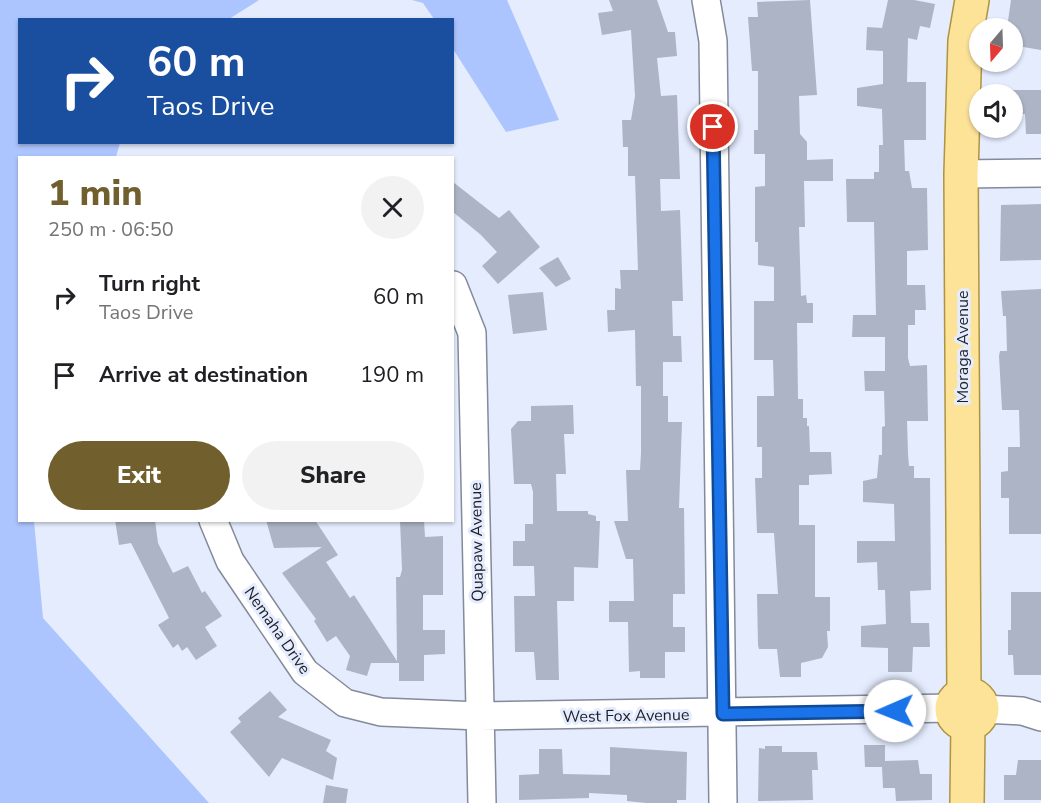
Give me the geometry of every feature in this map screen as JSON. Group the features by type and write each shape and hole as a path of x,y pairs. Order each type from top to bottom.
{"main road":[{"name":"Moraga Avenue","path":"967,803 961,174 965,40 972,0"}],"street":[{"path":"706,0 713,41 723,803"},
{"path":"961,174 1041,173"},
{"name":"Quapaw Avenue","path":"454,288 472,333 482,803"},
{"name":"Nemaha Drive","path":"214,522 230,561 305,672 345,703 381,712 480,716"},
{"name":"West Fox Avenue","path":"480,716 967,709 1022,711 1041,717"}],"shaded area":[{"path":"0,0 259,0 231,18 18,18 18,144 120,144 116,156 18,156 18,522 34,522 43,618 209,803 0,803"},
{"path":"412,0 507,0 559,120 506,132 454,51 454,18 433,18 423,3"}],"building":[{"path":"609,0 657,0 668,32 675,32 677,56 657,58 661,96 677,95 680,179 660,179 661,211 680,210 683,301 672,301 673,336 681,336 682,362 663,362 663,396 668,396 668,422 682,422 679,508 684,508 685,594 673,594 673,627 685,627 685,652 665,652 665,678 640,678 640,671 629,672 628,622 609,622 609,601 634,601 633,559 626,559 614,521 628,521 626,470 640,470 641,386 636,386 635,330 608,332 607,310 615,310 615,288 621,289 620,270 638,270 635,176 628,176 628,147 623,147 622,120 631,120 635,96 631,30 602,35 598,13 613,11"},
{"path":"810,0 817,95 799,96 800,134 807,142 807,160 833,159 833,181 804,181 805,227 799,227 801,296 806,295 807,303 813,303 813,323 797,323 798,399 803,399 803,418 807,418 807,426 809,426 810,452 831,452 832,474 809,475 809,485 799,485 799,525 815,525 815,597 830,597 830,631 827,631 828,647 822,658 801,663 801,677 780,677 777,649 759,649 758,645 757,594 778,594 774,533 757,533 755,478 762,478 762,447 757,447 757,396 774,396 773,360 754,360 754,301 774,301 774,267 758,265 758,242 755,242 755,187 765,186 765,154 754,154 754,130 758,130 758,71 752,71 748,17 758,17 757,2"},
{"path":"888,0 914,0 935,4 930,28 920,26 917,40 908,38 907,82 926,82 926,140 904,140 905,171 909,171 912,188 927,188 928,250 907,251 907,285 925,285 926,310 915,310 915,325 908,325 908,358 910,366 927,365 928,421 907,421 909,466 914,466 914,478 930,478 931,590 910,591 911,623 929,623 930,647 913,647 912,672 888,672 888,648 861,647 861,626 886,624 885,590 878,590 877,562 857,563 857,541 895,541 894,504 863,502 863,481 877,478 879,455 882,455 882,427 885,426 884,391 865,391 864,371 885,371 885,337 852,337 853,315 876,315 874,222 847,222 846,179 874,179 874,172 879,172 879,145 883,145 882,109 857,106 857,88 883,84 883,51 866,50 867,27 882,28"},
{"path":"1011,0 1041,0 1041,50 1023,47 1023,18 1008,18"},
{"path":"1023,90 1041,90 1041,134 1026,134 1025,114 1023,114"},
{"path":"454,183 499,218 509,210 540,247 498,284 482,266 497,252 454,213"},
{"path":"1041,204 1041,260 1000,261 1001,205"},
{"path":"558,257 571,279 556,287 539,268"},
{"path":"1041,289 1041,534 1009,534 1009,498 1001,498 1001,472 1008,471 1008,447 1020,447 1019,410 1002,410 999,356 1000,351 1007,351 1006,316 1003,316 1001,291"},
{"path":"543,292 547,330 513,334 508,295"},
{"path":"573,405 574,434 564,434 566,474 556,474 557,511 588,511 588,514 596,516 596,521 600,521 598,568 574,567 574,601 557,601 559,680 536,680 534,652 515,652 514,596 535,596 534,566 513,566 513,541 525,541 525,524 533,524 533,492 531,484 514,484 511,429 518,421 531,421 531,406"},
{"path":"115,522 155,522 158,543 173,573 188,566 202,593 205,591 222,616 205,627 217,646 196,660 187,647 182,651 178,644 173,648 158,625 169,618 131,543 119,545"},
{"path":"267,522 316,522 338,555 326,562 350,598 354,595 397,661 396,577 400,577 402,570 400,522 424,522 425,537 443,536 443,595 423,595 423,630 445,630 445,654 424,655 424,681 399,681 399,663 371,663 367,676 346,670 350,656 336,636 327,642 314,621 316,619 282,573 322,547 274,548"},
{"path":"1011,592 1041,592 1041,675 1014,675 1013,655 1008,655 1008,630 1011,630"},
{"path":"270,691 287,710 278,717 331,740 326,751 337,758 333,780 282,758 269,777 230,732 241,722 238,718"},
{"path":"864,745 885,745 885,761 918,760 920,774 932,774 932,800 896,801 895,788 883,788 882,767 865,767"},
{"path":"765,746 782,746 782,752 817,752 818,770 812,770 813,800 758,801 759,748 765,749"},
{"path":"610,747 687,752 686,800 677,800 677,803 646,803 627,801 627,795 589,793 589,798 519,800 519,775 539,774 539,749 562,749 563,774 610,775"},
{"path":"1018,760 1041,760 1041,800 1004,800 1004,775 1016,775"},
{"path":"326,785 348,789 346,803 323,803"}],"route":[{"path":"713,127 723,714 895,711"}]}
